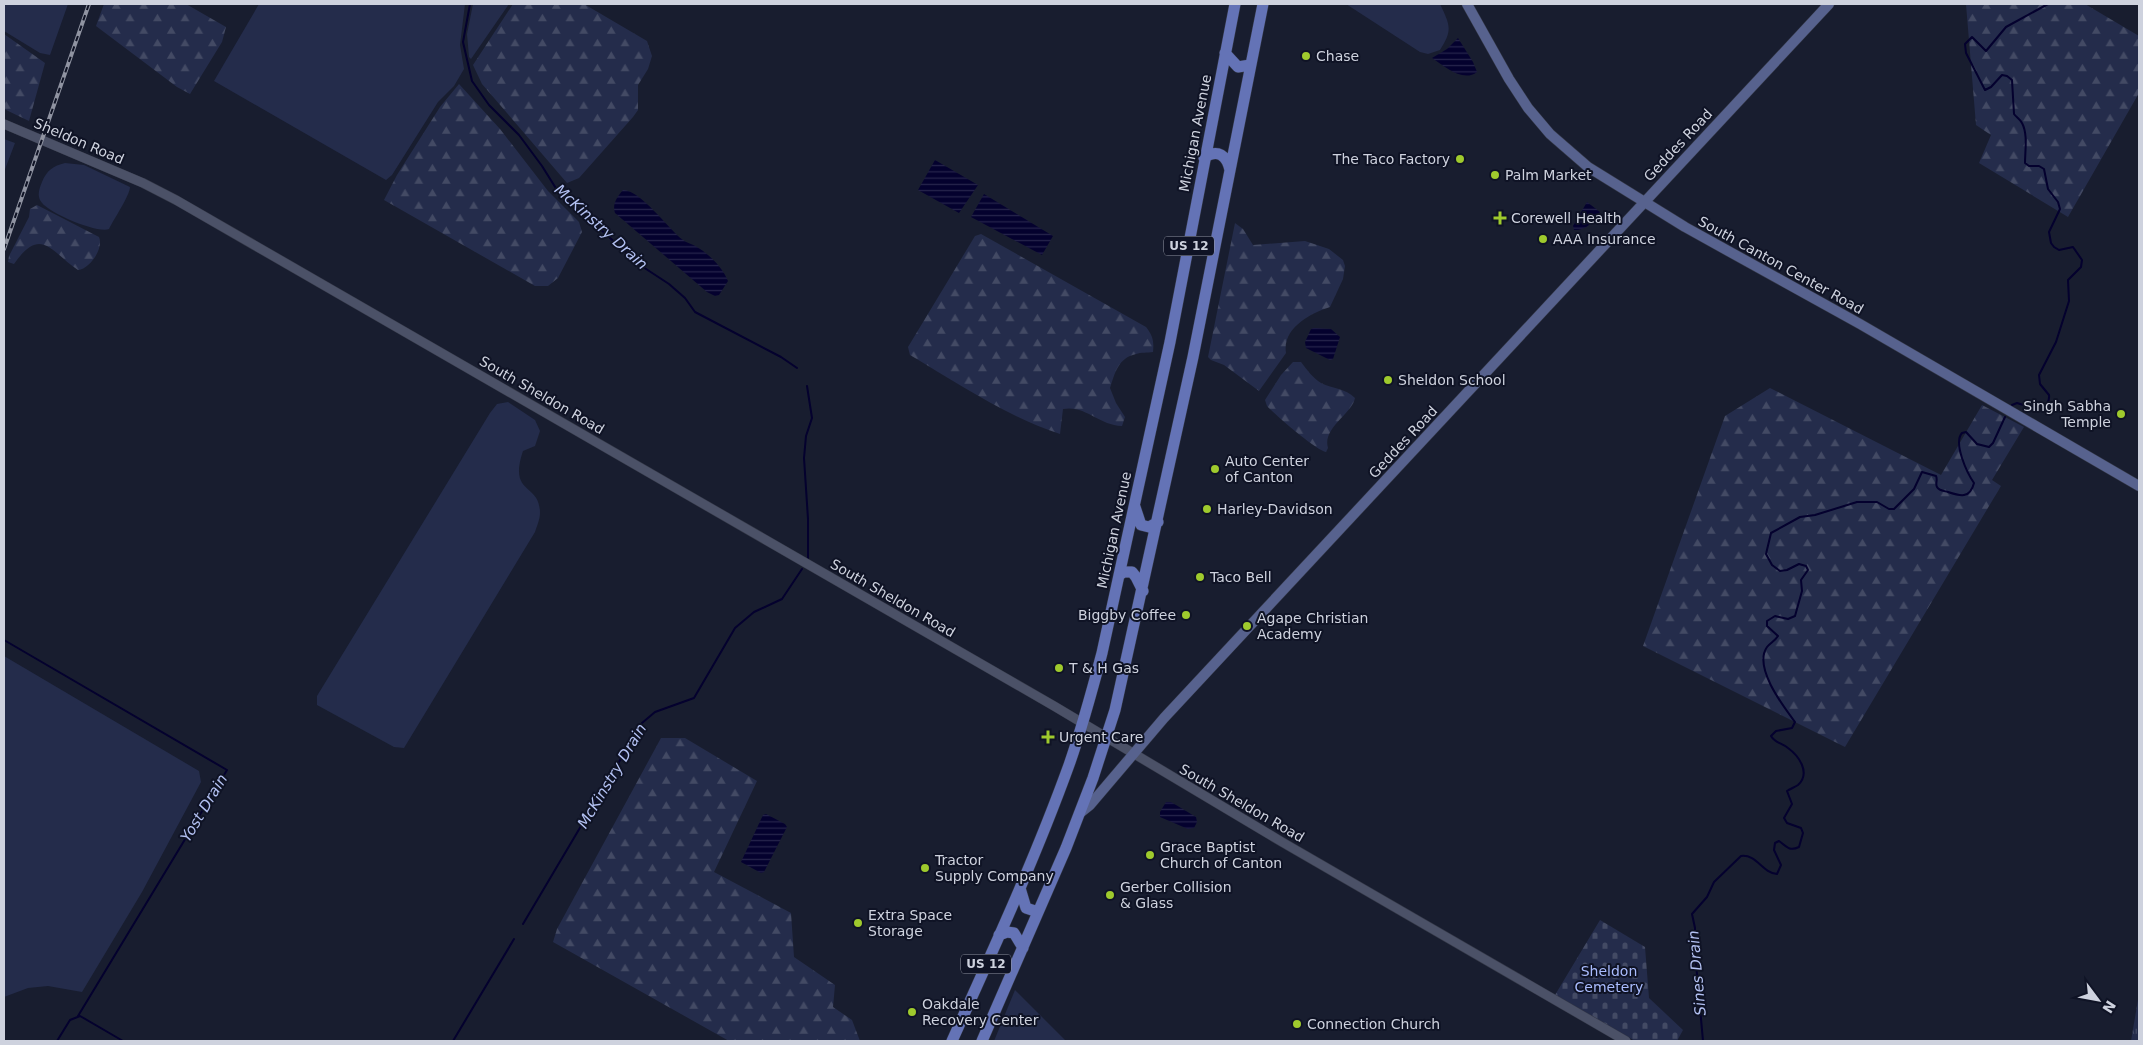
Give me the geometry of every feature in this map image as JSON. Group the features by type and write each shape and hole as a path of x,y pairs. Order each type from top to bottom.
{"main road":[{"name":"Michigan Avenue","path":"952,1041 1020,888 1057,798 1082,724 1102,653 1168,351 1235,4"},
{"name":"US 12","path":"982,1041 1080,813 1107,738 1143,591 1194,357 1263,4"},
{"name":"South Canton Center Road","path":"1467,4 1509,79 1528,108 1550,134 1588,167 1644,202 2139,486"},
{"name":"Geddes Road","path":"1080,813 1090,804 1132,754 1829,4"},
{"path":"1226,53 1238,67 1250,65"},
{"path":"1204,158 1212,153 1220,154 1228,162 1230,170"},
{"path":"1134,505 1142,525 1149,527 1158,522"},
{"path":"1119,575 1124,572 1132,572 1143,591"},
{"path":"1020,888 1026,908 1038,912"},
{"path":"999,935 1007,932 1014,933 1022,948"}],"street":[{"name":"Sheldon Road","path":"4,124 143,183"},
{"name":"South Sheldon Road","path":"143,183 176,200 1107,738 1626,1041"}],"green space":[{"path":"4,4 68,4 50,55 40,53 4,31"},
{"path":"104,4 186,4 226,27 222,42 190,94 177,87 96,26"},
{"path":"259,4 465,4 460,45 464,69 454,86 438,102 392,175 386,180 214,81"},
{"path":"473,4 509,4 471,59 469,57 467,34"},
{"path":"513,4 584,4 647,41 652,56 648,69 638,85 638,110 579,178 567,183 482,84 473,65"},
{"path":"1346,4 1440,4 1449,27 1447,37 1440,50 1428,54 1420,52"},
{"path":"1966,4 2085,4 2139,36 2139,93 2068,217 1979,163 1991,135 1976,125"},
{"path":"4,34 45,63 29,121 4,109"},
{"path":"459,84 500,129 548,191 579,222 582,232 558,278 548,286 535,286 384,200 397,175 440,107"},
{"path":"4,139 15,143 4,172"},
{"path":"65,163 84,165 130,187 125,201 109,229 103,230 72,221 51,210 40,200 39,191 46,174 54,167"},
{"path":"37,205 99,237 100,247 98,252 87,266 78,270 53,250 39,244 23,252 14,264 8,262 9,256 29,217 30,209"},
{"path":"1235,223 1243,229 1253,245 1305,241 1329,249 1343,260 1345,266 1343,279 1330,307 1315,313 1293,329 1286,344 1286,353 1259,391 1224,365 1208,357"},
{"path":"981,234 1146,327 1152,339 1153,352 1138,353 1125,359 1118,367 1110,388 1116,403 1125,417 1122,426 1114,425 1079,410 1063,409 1060,434 1002,409 910,355 908,347 975,236"},
{"path":"1293,362 1301,362 1321,383 1343,390 1355,398 1349,410 1329,434 1326,452 1305,439 1267,406 1265,400 1281,375"},
{"path":"1770,388 1941,475 1982,405 2024,427 1992,480 2001,486 1845,747 1643,646 1725,416"},
{"path":"508,402 535,420 540,431 535,446 523,451 519,465 519,475 522,482 539,503 540,518 535,532 404,748 394,747 317,705 317,696 490,413 497,404"},
{"path":"4,656 199,771 201,782 142,892 82,992 48,986 28,988 4,997"},
{"path":"661,738 685,738 757,781 714,872 791,913 794,957 835,985 833,1007 852,1020 860,1041 729,1041 553,942 557,929"},
{"name":"Sheldon Cemetery","path":"1600,920 1645,947 1649,998 1683,1030 1677,1041 1635,1041 1555,995"},
{"path":"1015,990 1066,1041 994,1041"},
{"path":"2139,994 2139,1041 2131,1041"}],"shaded area":[{"path":"1458,38 1477,72 1472,75 1460,75 1432,58 1447,49"},
{"path":"935,160 978,185 959,213 918,190"},
{"path":"623,190 638,196 677,235 711,257 723,271 728,281 719,295 715,296 707,292 615,213 616,201"},
{"path":"984,194 1053,236 1042,255 971,217"},
{"path":"1587,202 1600,212 1586,227 1574,230 1573,226"},
{"path":"1311,329 1331,329 1340,337 1333,359 1330,360 1306,348 1305,342"},
{"path":"1166,802 1171,802 1196,817 1197,822 1194,828 1188,829 1160,817 1160,812"},
{"path":"766,814 787,827 764,872 761,873 741,862 763,815"}],"waterway":[{"name":"McKinstry Drain","path":"470,4 463,42 472,81 489,105 519,135 557,190 640,265 669,284 685,298 695,312 781,357 797,368"},
{"name":"Sines Drain","path":"2012,405 2017,403 2039,410 2048,402 2049,395 2040,384 2039,375 2056,342 2069,301 2068,280 2081,267 2082,260 2073,247 2059,250 2051,243 2049,232 2060,209 2058,202 2048,189 2044,169 2039,166 2029,166 2025,163 2025,132 2021,122 2014,114 2012,80 2002,75 1991,87 1985,90 1966,53 1965,44 1972,37 1986,51 2006,27 2048,4"},
{"name":"McKinstry Drain","path":"807,386 812,418 806,436 804,458 808,519 808,559"},
{"name":"Sines Drain","path":"1703,1041 1695,952 1695,928 1692,914 1707,897 1714,882 1741,856 1747,856 1767,870 1777,874 1781,865 1774,850 1775,843 1779,841 1788,848 1793,849 1799,847 1803,833 1801,828 1787,823 1784,818 1792,804 1787,791 1798,785 1802,780 1802,765 1792,751 1774,740 1771,736 1776,731 1792,728 1795,722 1771,686 1764,665 1764,655 1767,647 1778,636 1767,626 1767,621 1775,616 1788,619 1795,616 1802,591 1801,580 1808,570 1806,566 1799,564 1780,571 1772,565 1766,554 1771,533 1800,517 1815,515 1857,502 1877,502 1889,509 1894,509 1914,489 1922,472 1936,476 1936,486 1941,490 1957,495 1967,494 1974,483 1960,451 1959,444 1962,433 1966,432 1977,444 1989,447 1993,443 2005,417"},
{"name":"McKinstry Drain","path":"523,924 642,723 655,712 694,698 735,628 754,612 782,599 802,569"},
{"name":"Yost Drain","path":"4,640 227,770 78,1016"},
{"name":"McKinstry Drain","path":"453,1041 514,939"},
{"path":"57,1041 70,1020 80,1016 123,1041"}],"railway":[{"path":"4,249 89,4"}],"place":[{"name":"Chase","path":"1306,56"},
{"name":"The Taco Factory","path":"1460,159"},
{"name":"Palm Market","path":"1495,175"},
{"name":"Corewell Health","path":"1500,218"},
{"name":"AAA Insurance","path":"1543,239"},
{"name":"Sheldon School","path":"1388,380"},
{"name":"Singh Sabha Temple","path":"2121,414"},
{"name":"Auto Center of Canton","path":"1215,469"},
{"name":"Harley-Davidson","path":"1207,509"},
{"name":"Taco Bell","path":"1200,577"},
{"name":"Biggby Coffee","path":"1186,615"},
{"name":"Agape Christian Academy","path":"1247,626"},
{"name":"T & H Gas","path":"1059,668"},
{"name":"Urgent Care","path":"1048,737"},
{"name":"Grace Baptist Church of Canton","path":"1150,855"},
{"name":"Tractor Supply Company","path":"925,868"},
{"name":"Gerber Collision & Glass","path":"1110,895"},
{"name":"Extra Space Storage","path":"858,923"},
{"name":"Oakdale Recovery Center","path":"912,1012"},
{"name":"Connection Church","path":"1297,1024"}]}
